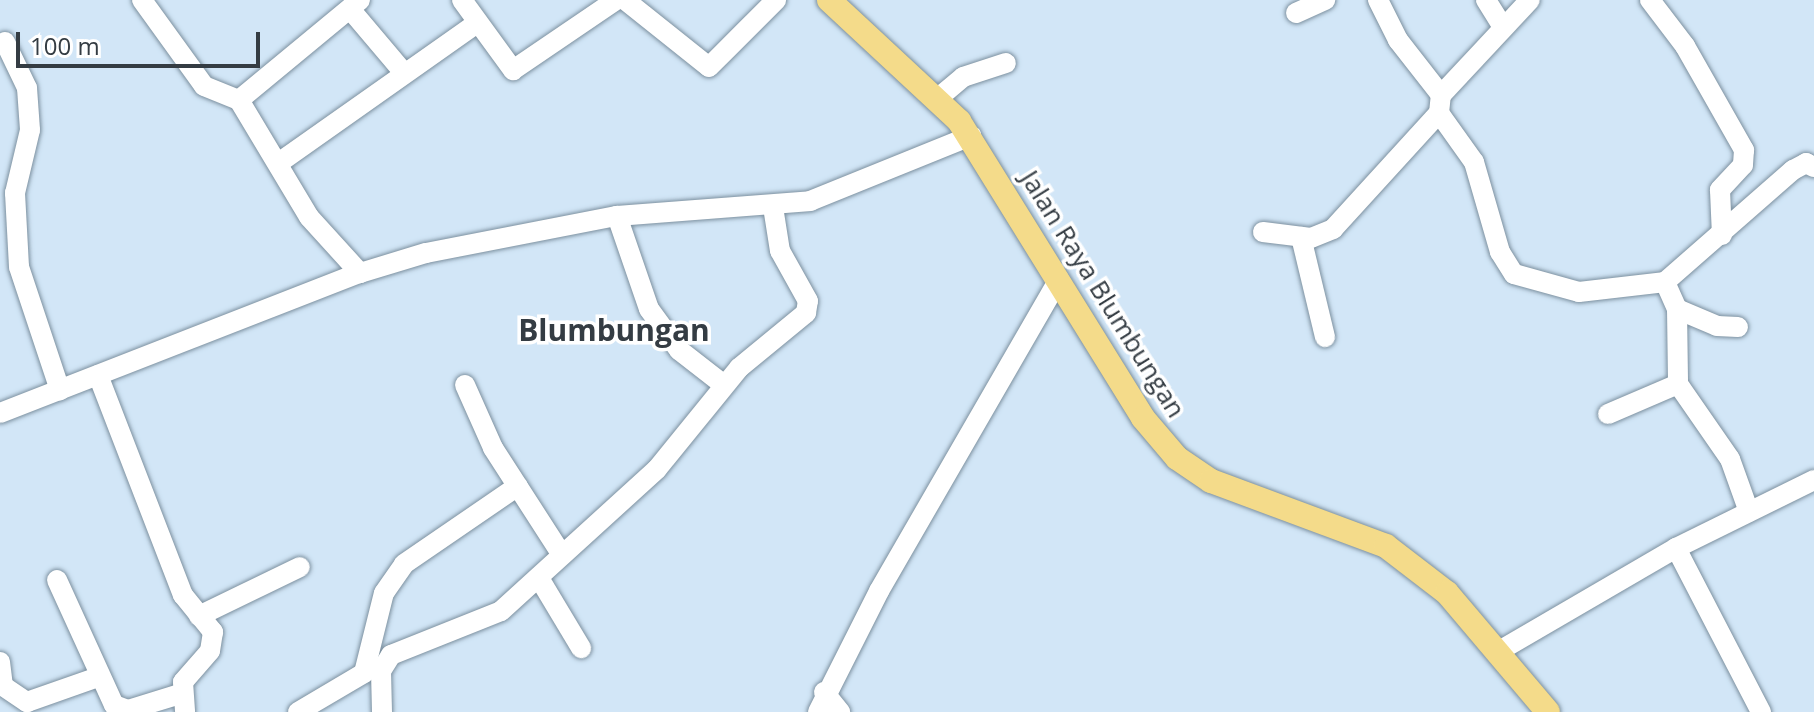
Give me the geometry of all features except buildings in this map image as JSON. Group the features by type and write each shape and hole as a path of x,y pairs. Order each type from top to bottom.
{"main road":[{"name":"Jalan Raya Blumbungan","path":"829,0 937,99 971,136 1143,418 1177,458 1211,481 1386,546 1447,593 1548,712"}],"street":[{"path":"142,0 204,86 239,100 280,162 309,217 360,273"},
{"path":"462,0 515,69 616,0"},
{"path":"625,0 709,67 776,0"},
{"path":"1296,13 1325,0"},
{"path":"1378,0 1398,40 1474,162 1500,252 1514,274 1579,292 1665,282 1793,170 1806,163 1814,167"},
{"path":"1486,0 1503,27"},
{"path":"1263,232 1318,237 1333,229 1503,27 1530,0"},
{"path":"1650,0 1685,46 1744,150 1743,165 1720,190 1722,235"},
{"path":"239,100 355,5 404,73"},
{"path":"280,162 477,23"},
{"path":"5,42 27,88 30,130 15,193 19,267 60,390"},
{"path":"937,99 963,77 1006,63"},
{"path":"0,413 360,273 506,234 617,216 773,207 838,192 971,136"},
{"path":"382,712 381,671 391,655 501,611 539,578 560,552 657,469 724,385 810,307 780,251 773,207"},
{"path":"617,216 649,309 679,350 724,385"},
{"path":"1301,237 1325,337"},
{"path":"840,712 821,702 1059,279"},
{"path":"1665,282 1677,309 1678,384 1730,459 1749,512"},
{"path":"1677,309 1717,326 1738,327"},
{"path":"57,580 98,677 120,709 183,703 215,642 183,595 98,375"},
{"path":"1608,414 1678,384"},
{"path":"465,385 518,486 560,552"},
{"path":"1499,651 1676,548 1814,480"},
{"path":"298,712 364,673 384,593 404,564 518,486"},
{"path":"1676,548 1761,712"},
{"path":"199,616 300,567"},
{"path":"539,578 581,648"},
{"path":"0,662 3,686 27,702 98,677"}],"district":[{"name":"Blumbungan","path":"614,330"}]}
